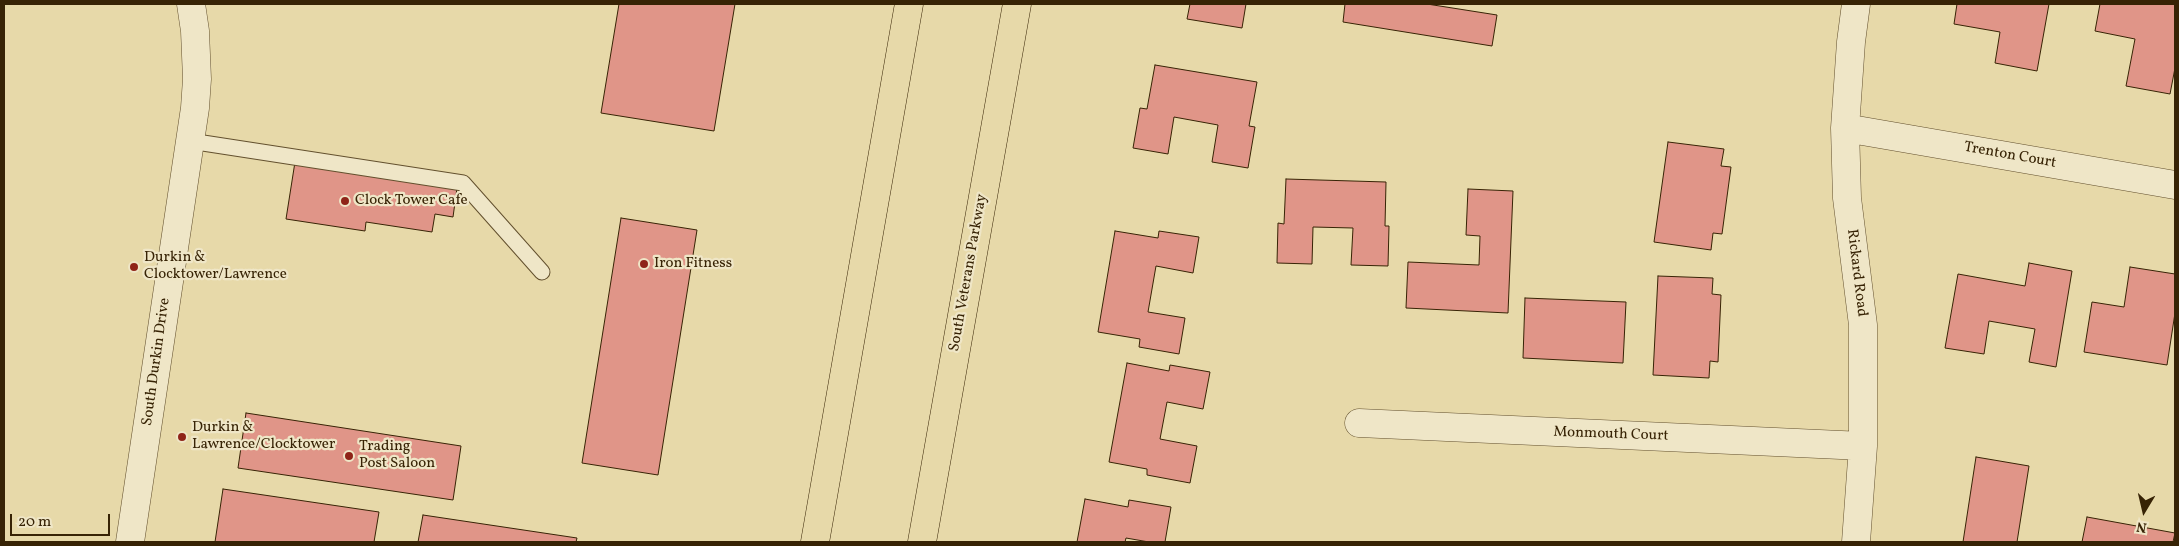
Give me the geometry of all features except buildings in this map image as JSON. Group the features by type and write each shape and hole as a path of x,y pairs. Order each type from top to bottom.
{"highway":[{"path":"815,542 909,4"},
{"name":"South Veterans Parkway","path":"922,542 1016,4"},
{"path":"830,455 835,542"}],"street":[{"name":"South Durkin Drive","path":"130,542 190,141 197,79 195,31 191,4"},
{"name":"Rickard Road","path":"1856,4 1850,42 1845,128 1847,198 1863,325 1863,446 1856,542"},
{"name":"Trenton Court","path":"1845,128 2175,185"},
{"name":"Monmouth Court","path":"1359,423 1863,446"}],"lane":[{"path":"190,141 463,183 542,272"}],"place":[{"name":"Clock Tower Cafe","path":"345,201"},
{"name":"Iron Fitness","path":"644,264"},
{"name":"Durkin & Clocktower/Lawrence","path":"134,267"},
{"name":"Durkin & Lawrence/Clocktower","path":"182,437"},
{"name":"Trading Post Saloon","path":"349,456"}]}
